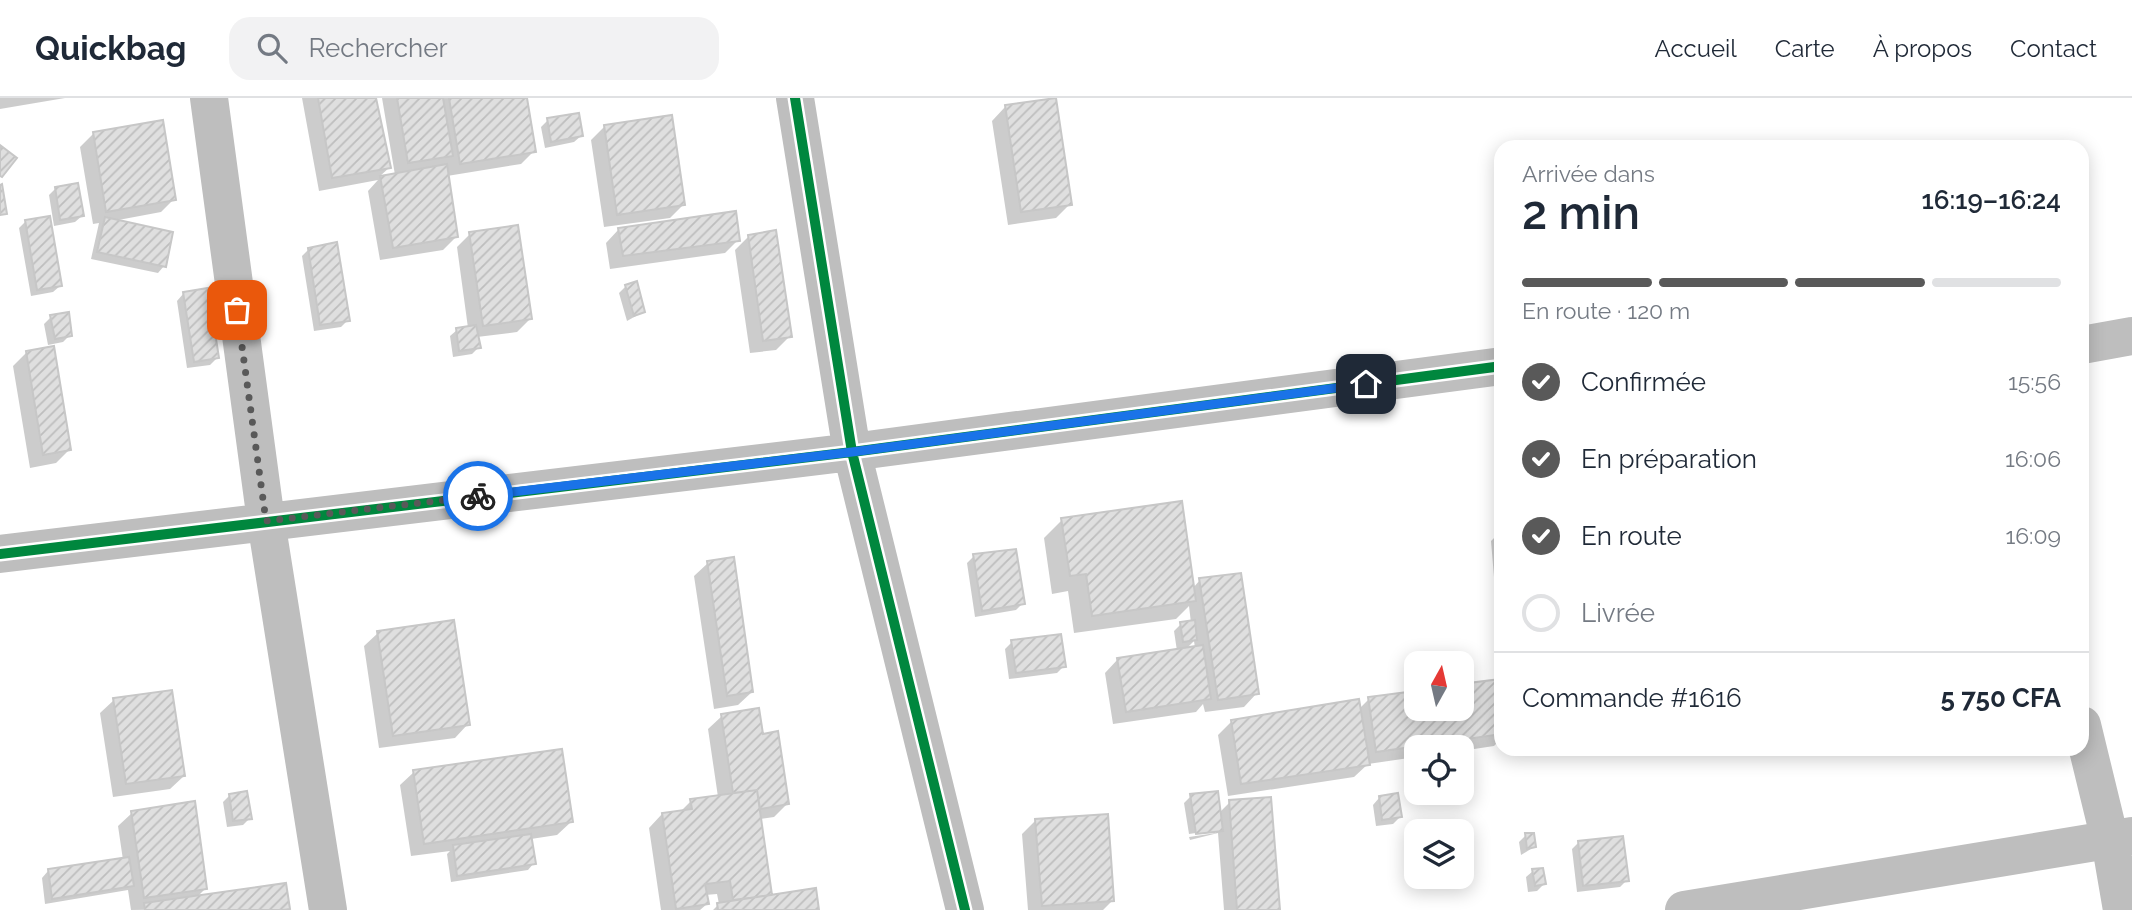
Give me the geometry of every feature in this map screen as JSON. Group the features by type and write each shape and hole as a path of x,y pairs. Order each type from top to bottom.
{"street":[{"path":"209,98 266,521 328,910"},
{"path":"795,98 852,452 965,910"},
{"path":"2089,344 2132,336"},
{"path":"0,554 852,452 1494,367"},
{"path":"2089,744 2121,838 2122,910"},
{"path":"1684,910 2121,838"}],"building":[{"path":"318,98 376,98 391,168 332,178"},
{"path":"397,98 443,98 453,156 408,163"},
{"path":"449,98 527,98 536,152 460,164"},
{"path":"1056,98 1072,205 1021,212 1005,105"},
{"path":"579,113 583,136 551,142 547,118"},
{"path":"672,115 685,205 617,215 604,125"},
{"path":"163,120 176,200 106,212 93,132"},
{"path":"0,145 17,158 2,177 0,176"},
{"path":"447,164 458,237 393,248 380,176"},
{"path":"78,183 84,216 60,220 55,187"},
{"path":"2,184 7,214 0,215 0,185"},
{"path":"736,211 740,241 623,256 618,228"},
{"path":"50,216 62,286 37,290 25,220"},
{"path":"105,217 173,232 166,267 97,252"},
{"path":"518,225 532,319 483,326 469,232"},
{"path":"776,230 792,337 763,341 748,235"},
{"path":"337,242 350,321 320,325 308,248"},
{"path":"637,281 645,312 634,316 625,285"},
{"path":"208,288 219,358 194,362 183,292"},
{"path":"69,312 72,336 55,339 50,315"},
{"path":"476,325 481,348 459,351 456,328"},
{"path":"54,346 71,450 43,455 26,351"},
{"path":"1182,501 1196,601 1092,616 1086,574 1070,576 1061,518"},
{"path":"1016,549 1025,604 982,611 973,554"},
{"path":"734,557 753,692 727,696 707,561"},
{"path":"1241,573 1259,694 1218,700 1199,578"},
{"path":"454,620 470,725 393,736 377,631"},
{"path":"1195,620 1197,640 1183,642 1180,622"},
{"path":"1061,634 1066,667 1016,673 1011,640"},
{"path":"1203,645 1211,699 1126,712 1117,658"},
{"path":"1494,680 1494,735 1474,738 1474,735 1404,735 1404,748 1376,752 1368,697 1404,692 1404,721 1474,721 1474,682"},
{"path":"172,690 185,776 126,784 113,698"},
{"path":"1359,699 1370,765 1241,784 1231,720"},
{"path":"759,708 763,734 778,731 789,804 760,809 757,790 733,793 721,714"},
{"path":"562,749 573,822 424,844 413,770"},
{"path":"757,790 772,895 733,900 730,881 705,884 709,904 676,909 662,813 692,809 690,799"},
{"path":"247,791 252,819 233,821 229,794"},
{"path":"1218,791 1223,831 1196,834 1190,794"},
{"path":"1398,793 1402,817 1382,820 1379,796"},
{"path":"1271,797 1280,910 1237,910 1229,800"},
{"path":"195,801 207,889 144,898 131,811"},
{"path":"1108,814 1114,901 1042,906 1035,819"},
{"path":"1525,833 1534,833 1536,847 1527,849"},
{"path":"531,834 536,864 457,876 453,845"},
{"path":"1623,836 1629,881 1583,886 1578,841"},
{"path":"129,857 134,886 52,899 48,869"},
{"path":"1543,868 1546,884 1535,886 1532,869"},
{"path":"286,883 290,909 145,910 144,903"},
{"path":"816,888 819,910 718,910 717,903"}],"cycle path":[{"path":"795,98 852,452 965,910"},
{"path":"0,554 852,452 1494,367"}],"way so far":[{"path":"237,310 266,521 478,496"}],"route":[{"path":"478,496 852,452 1366,384"}]}
